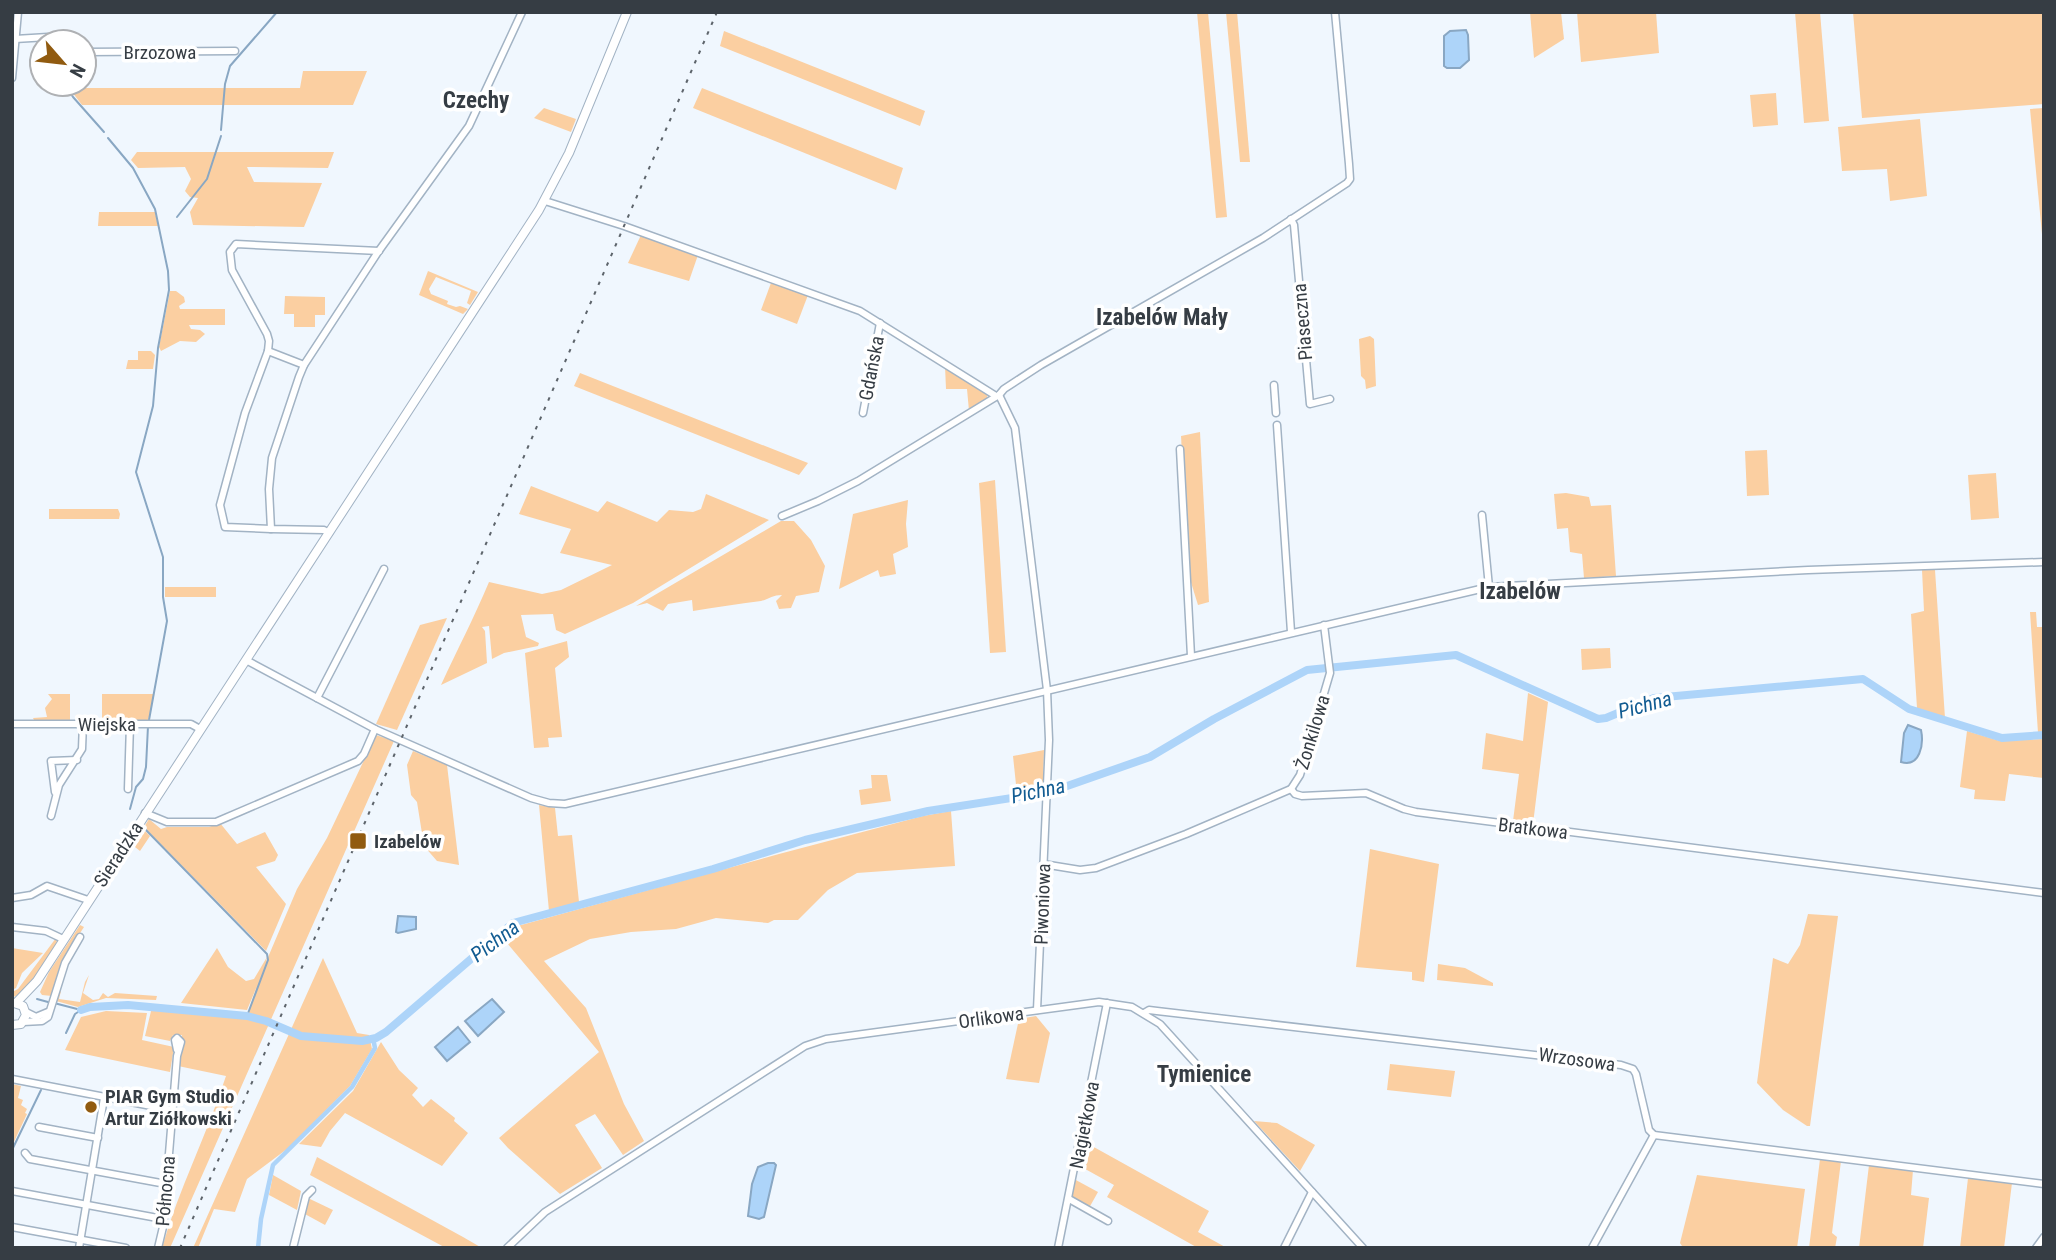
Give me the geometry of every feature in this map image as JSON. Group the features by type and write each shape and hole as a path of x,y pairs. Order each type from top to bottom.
{"main road":[{"name":"Sieradzka","path":"20,1007 545,201 569,153 627,12"},
{"path":"12,1035 18,1024 20,1007"}],"street":[{"path":"12,78 18,12"},
{"path":"271,528 269,489 272,458 304,365 379,251 469,126 522,12"},
{"path":"782,516 858,481 998,396 1004,389 1041,365 1291,219 1350,179 1335,12"},
{"path":"15,39 28,38"},
{"name":"Brzozowa","path":"98,52 235,51"},
{"path":"545,201 624,226 854,309 998,396"},
{"name":"Piaseczna","path":"1291,219 1294,225 1310,404 1330,399"},
{"path":"328,533 324,530 225,527 220,510 245,413 268,351 269,341 232,270 230,252 236,244 379,251"},
{"name":"Gdańska","path":"863,413 880,323"},
{"path":"268,351 304,365"},
{"path":"1273,385 1276,414"},
{"name":"Piwoniowa","path":"998,396 1015,428 1047,690 1049,740 1037,1010"},
{"path":"1277,425 1291,632"},
{"path":"1180,449 1191,656"},
{"path":"1482,515 1489,587"},
{"path":"246,660 375,729 531,798 565,804 1489,587 1808,570 2044,562"},
{"path":"317,698 384,569"},
{"name":"Żonkilowa","path":"1291,789 1300,775 1329,670 1324,625"},
{"name":"Wiejska","path":"12,723 191,724 201,729"},
{"path":"51,816 55,794 83,744 83,723"},
{"path":"128,789 130,724"},
{"path":"145,813 165,822 216,822 358,761 375,729"},
{"path":"55,794 51,761 76,760"},
{"path":"1043,864 1080,870 1096,868 1186,834 1291,789"},
{"name":"Bratkowa","path":"1291,789 1302,796 1366,793 1416,812 2044,893"},
{"path":"12,898 31,895 47,886 88,900"},
{"path":"12,927 46,932 63,939"},
{"path":"18,1024 46,1019 66,959 80,937"},
{"name":"Orlikowa","path":"507,1248 539,1217 561,1202 805,1046 826,1039 1107,1003 1132,1007 1167,1032 1363,1248"},
{"name":"Nagietkowa","path":"1058,1248 1107,1003"},
{"path":"20,1007 31,1016 38,1017 51,1007"},
{"name":"Wrzosowa","path":"1144,1013 1149,1010 1170,1012 1486,1047 1628,1066 1636,1074 1649,1130 1654,1135"},
{"name":"Północna","path":"158,1248 163,1219 177,1050"},
{"path":"13,1079 172,1110"},
{"path":"79,1248 104,1098"},
{"path":"39,1127 97,1138"},
{"path":"1592,1248 1654,1135 2044,1184"},
{"path":"25,1153 30,1159 166,1184"},
{"path":"293,1248 306,1196 312,1190"},
{"path":"12,1191 163,1219"},
{"path":"1284,1248 1312,1192"},
{"path":"1069,1199 1108,1221"},
{"path":"12,1227 126,1248"},
{"path":"2036,1248 2044,1237"}],"shaded area":[{"path":"1197,12 1208,12 1227,217 1216,218"},
{"path":"1226,12 1237,12 1250,162 1240,162"},
{"path":"1530,12 1561,12 1564,39 1534,58"},
{"path":"1577,12 1656,12 1659,53 1581,62"},
{"path":"1795,12 1820,12 1829,121 1804,123"},
{"path":"1853,12 2044,12 2044,104 1862,118"},
{"path":"724,31 925,111 920,126 720,46"},
{"path":"303,71 367,71 353,105 82,105 77,98 98,98 98,88 300,88"},
{"path":"702,88 903,168 896,190 693,108"},
{"path":"1776,93 1778,125 1753,127 1750,95"},
{"path":"544,108 576,119 571,132 534,118"},
{"path":"2044,108 2044,255 2030,109"},
{"path":"1920,119 1927,196 1890,201 1887,169 1842,171 1838,127"},
{"path":"137,152 334,152 328,168 247,167 254,182 322,183 304,227 193,225 190,212 198,198 190,197 185,191 191,179 185,167 138,168 131,160"},
{"path":"99,212 155,212 158,226 98,226"},
{"path":"641,235 698,255 689,281 628,263"},
{"path":"428,271 478,292 470,305 467,303 471,291 436,277 429,289 431,294 448,301 447,304 468,309 463,314 419,295"},
{"path":"771,283 808,295 797,324 761,310"},
{"path":"170,291 176,291 184,297 185,302 179,306 180,309 225,309 225,325 189,325 191,329 205,334 196,342 180,341 161,351 159,347"},
{"path":"285,296 325,297 325,315 315,315 315,327 294,327 294,314 284,314"},
{"path":"1370,336 1374,339 1376,386 1366,389 1365,380 1361,376 1359,339"},
{"path":"138,351 151,351 155,355 153,369 126,369 128,360 138,360"},
{"path":"945,366 986,392 988,399 969,411 967,389 946,389"},
{"path":"580,373 808,463 799,475 574,386"},
{"path":"1200,432 1209,602 1198,605 1189,576 1181,436"},
{"path":"1767,450 1769,495 1747,496 1745,451"},
{"path":"1996,473 1999,518 1971,520 1968,475"},
{"path":"995,480 1006,652 990,653 979,483"},
{"path":"531,486 598,512 607,501 657,522 669,510 693,512 701,509 706,494 769,520 633,603 565,634 556,630 553,614 521,615 526,637 539,643 538,646 504,653 492,659 489,626 482,627 485,631 487,663 441,685 489,582 542,594 561,590 612,565 560,553 571,529 519,514"},
{"path":"1554,494 1589,497 1591,506 1611,505 1616,576 1584,578 1582,554 1570,552 1568,528 1557,529"},
{"path":"908,500 908,547 893,554 896,574 880,577 878,570 839,589 853,514"},
{"path":"49,509 118,509 120,514 119,519 49,519"},
{"path":"781,521 794,521 811,540 825,566 819,592 796,596 791,608 779,609 776,601 782,595 761,601 693,611 692,600 668,604 663,611 647,603 636,606"},
{"path":"1922,570 1935,570 1945,718 1917,708 1911,614 1924,611"},
{"path":"165,587 216,587 216,597 165,597"},
{"path":"2030,612 2036,612 2037,627 2044,627 2044,732 2038,733"},
{"path":"447,618 397,730 376,724 420,625"},
{"path":"567,641 569,657 555,668 562,737 548,738 549,747 534,748 525,653"},
{"path":"1610,648 1611,668 1582,670 1581,649"},
{"path":"1528,693 1548,702 1533,824 1513,821 1519,774 1482,769 1486,733 1523,741"},
{"path":"48,694 70,694 70,720 34,720 33,718 47,717 45,708 52,699"},
{"path":"102,694 154,694 148,721 102,721"},
{"path":"1967,731 2000,741 2044,739 2044,778 2009,774 2005,801 1974,799 1975,790 1960,787"},
{"path":"376,735 394,741 170,1248 162,1248 176,1204 226,1076 178,1066 182,1035 173,1035 170,1041 145,1036 152,1007 247,1016 257,986 247,1010 181,1003 217,948 228,967 246,981 254,979 267,957 266,962 297,889 327,838"},
{"path":"1044,750 1043,789 1017,794 1013,756"},
{"path":"413,751 447,765 459,865 437,861 424,846 417,802 411,795 407,765"},
{"path":"871,775 887,775 891,801 861,805 859,790 872,788"},
{"path":"539,805 555,808 558,836 572,835 579,902 549,911"},
{"path":"951,811 955,866 857,873 828,890 798,920 774,920 768,923 716,918 676,929 631,932 590,939 544,961 586,1008 624,1104 644,1141 623,1155 595,1114 575,1125 602,1168 560,1194 499,1138 599,1052 502,937 514,927 779,854"},
{"path":"149,819 161,829 209,827 220,823 237,844 265,832 278,855 275,861 256,867 286,904 266,951 145,828 150,836 140,851 135,847"},
{"path":"1370,849 1439,864 1424,982 1412,980 1412,972 1356,967"},
{"path":"1808,914 1838,916 1810,1126 1783,1110 1757,1083 1773,958 1788,964 1800,945"},
{"path":"80,925 84,927 63,959 52,996 42,995 40,992 49,972"},
{"path":"56,938 57,942 36,977 23,993 13,997 12,992 18,989"},
{"path":"12,948 43,953 22,973 16,988 12,990"},
{"path":"323,958 357,1033 369,1035 372,1049 350,1086 287,1149 247,1179 235,1212 214,1209 198,1248 193,1248"},
{"path":"1438,964 1465,968 1493,983 1493,986 1437,980"},
{"path":"89,975 83,993 93,1000 99,999 103,993 108,997 115,993 157,996 156,1000 106,998 78,1007 56,1001 58,992 61,991 59,999 80,1002 85,982"},
{"path":"106,1011 147,1013 142,1040 174,1047 170,1072 65,1050 81,1017"},
{"path":"1036,1016 1050,1033 1039,1083 1006,1079 1019,1019"},
{"path":"381,1042 399,1070 418,1088 412,1095 423,1107 431,1099 455,1118 454,1121 468,1133 442,1166 345,1113 321,1147 299,1144 353,1091"},
{"path":"1390,1064 1455,1071 1451,1097 1387,1090"},
{"path":"12,1084 21,1086 18,1098 23,1100 21,1105 27,1109 27,1114 12,1146"},
{"path":"1254,1121 1277,1123 1315,1145 1300,1171"},
{"path":"1083,1141 1209,1211 1198,1232 1227,1248 1198,1248 1107,1197 1114,1185 1078,1165"},
{"path":"317,1157 482,1248 446,1248 310,1175"},
{"path":"1820,1159 1841,1161 1832,1233 1837,1237 1835,1248 1809,1248"},
{"path":"1869,1165 1913,1170 1911,1195 1929,1198 1923,1248 1859,1248"},
{"path":"273,1175 301,1191 297,1210 269,1195"},
{"path":"1697,1175 1805,1189 1797,1248 1682,1246 1680,1243"},
{"path":"1968,1178 2012,1183 2004,1248 1960,1248"},
{"path":"1074,1179 1098,1192 1089,1208 1070,1197"},
{"path":"307,1200 333,1210 325,1225 303,1213"}],"water":[{"path":"1466,30 1469,60 1460,68 1447,68 1444,66 1444,36 1450,31"},
{"path":"1908,725 1921,730 1922,742 1919,754 1913,762 1907,763 1901,762 1904,733"},
{"path":"398,916 416,917 416,929 396,932"},
{"path":"492,999 504,1012 478,1036 465,1021"},
{"path":"458,1027 470,1042 447,1061 435,1047"},
{"path":"768,1163 776,1165 764,1217 759,1219 748,1216 752,1184 758,1167"}],"waterway":[{"path":"221,130 225,84 230,66 277,12"},
{"path":"74,98 104,132"},
{"path":"177,217 207,179 221,136"},
{"path":"108,138 133,168 155,209 168,271 169,290 158,348 153,406 136,472 163,557 163,597 167,621 149,720"},
{"name":"Pichna","path":"81,1010 128,1005 247,1016 301,1036 362,1041 376,1038 513,923 713,869 805,840 928,811 1050,792 1150,757 1214,719 1307,670 1456,655 1598,719 1654,698 1863,679 1909,709 2002,738 2044,735"},
{"path":"130,809 136,787 143,779 146,767 148,726"},
{"path":"145,829 267,954 268,960 247,1016"},
{"name":"Pichna","path":"37,999 48,1002"},
{"name":"Pichna","path":"54,1003 81,1010 75,1014 66,1033"},
{"path":"258,1248 261,1219 273,1165 352,1087 375,1048 373,1038"},
{"path":"12,1150 41,1090"}],"railway":[{"path":"180,1248 717,12"}],"place":[{"name":"Izabelów","path":"358,841"},
{"name":"PIAR Gym Studio Artur Ziółkowski","path":"91,1107"}],"district":[{"name":"Czechy","path":"476,100"},
{"name":"Izabelów Mały","path":"1162,317"},
{"name":"Izabelów","path":"1520,591"},
{"name":"Tymienice","path":"1204,1074"}]}
